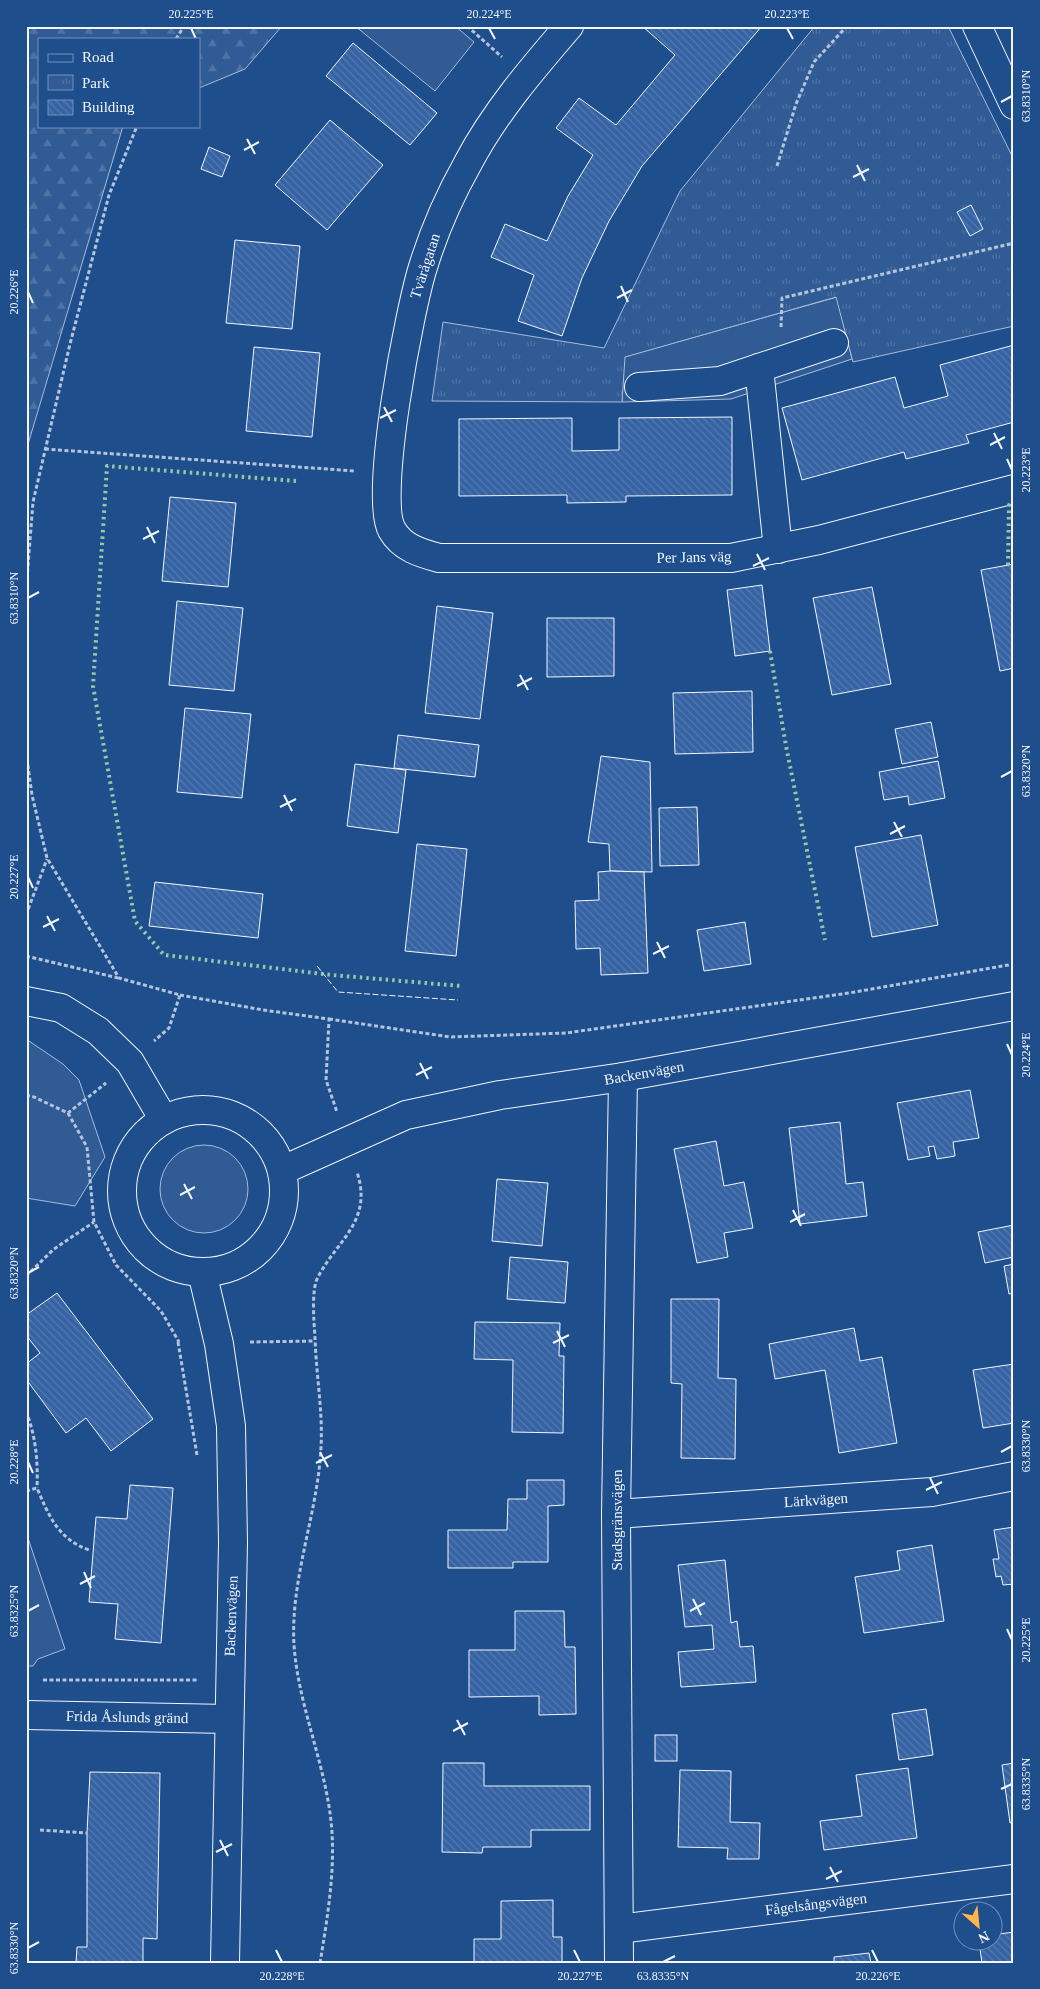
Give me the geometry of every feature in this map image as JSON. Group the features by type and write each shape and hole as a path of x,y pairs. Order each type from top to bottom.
{"street":[{"name":"Tvärågatan","path":"400,541 387,518 388,474 410,314 424,265 442,218 467,164 489,126 525,77 569,26"},
{"path":"977,26 1014,105"},
{"path":"639,387 720,381 834,343"},
{"path":"770,364 778,549"},
{"name":"Per Jans väg","path":"400,541 416,552 439,558 731,558 778,549 1014,490"},
{"path":"26,1002 61,1008 98,1031 130,1062 164,1120"},
{"name":"Backenvägen","path":"283,1170 347,1139 406,1115 500,1095 623,1078 1014,1006"},
{"name":"Stadsgränsvägen","path":"619,1963 616,1514 623,1078"},
{"path":"182,1112 224,1112 239,1119 272,1146 283,1170 285,1193 280,1218 269,1239 251,1256 226,1270 202,1272 184,1268 158,1258 132,1230 124,1212 121,1194 123,1174 132,1152 145,1131 182,1112"},
{"name":"Backenvägen","path":"202,1272 219,1344 231,1426 233,1542 228,1719 225,1963"},
{"name":"Lärkvägen","path":"616,1514 932,1492 1014,1476"},
{"name":"Frida Åslunds gränd","path":"26,1715 228,1719"},
{"name":"Fågelsångsvägen","path":"619,1929 1014,1879"}],"path":[{"path":"177,38 184,26"},
{"path":"467,26 525,77"},
{"path":"777,166 796,104 814,62 847,26"},
{"path":"26,592 33,502 70,344 108,195 136,128"},
{"path":"770,364 782,298 1014,243"},
{"path":"46,449 388,474"},
{"path":"26,752 32,795 48,858 119,978"},
{"path":"26,797 32,795"},
{"path":"26,915 48,858"},
{"path":"26,956 119,978 180,995 263,1010 450,1037 566,1032 849,994 1014,964"},
{"path":"68,1114 169,1028 180,995"},
{"path":"320,1963 331,1884 330,1814 317,1749 302,1697 294,1645 295,1616 321,1447 314,1312 317,1278 359,1216 362,1186 326,1080 329,1019"},
{"path":"26,1096 34,1097 68,1114 87,1147 94,1222 54,1249 26,1276"},
{"path":"26,1411 33,1428 38,1461 37,1488 51,1520 74,1545 89,1550"},
{"path":"26,1491 37,1488"},
{"path":"36,1680 207,1680"},
{"path":"40,1830 87,1834"}],"shaded area":[{"path":"355,26 455,26 474,42 435,91"},
{"path":"837,297 852,359 731,399 622,402 624,357"},
{"path":"26,1039 63,1064 79,1080 105,1157 75,1206 26,1198"},
{"path":"204,1145 221,1148 235,1158 245,1172 248,1189 245,1206 235,1220 221,1230 204,1233 187,1230 173,1220 163,1206 160,1189 163,1172 173,1158 187,1148"},
{"path":"26,1532 65,1649 38,1659 33,1666 26,1666"}],"green space":[{"path":"26,26 282,26 245,69 200,88 200,38 38,38 38,128 122,128 26,451"},
{"path":"815,26 948,26 1014,160 1014,326 853,362 836,297 625,357 622,402 432,401 443,322 604,348 680,191"}],"building":[{"path":"642,26 762,26 642,166 609,221 582,278 562,336 518,321 534,275 491,257 505,224 547,241 568,196 593,155 556,128 579,98 616,125 675,55"},
{"path":"353,43 437,113 410,145 326,76"},
{"path":"330,120 383,165 327,230 275,185"},
{"path":"209,147 230,156 222,177 201,169"},
{"path":"971,205 983,229 970,236 957,212"},
{"path":"235,240 300,246 292,329 226,323"},
{"path":"1014,345 1014,422 966,435 969,443 906,459 904,452 802,480 782,408 895,377 904,408 948,396 940,365"},
{"path":"254,347 320,353 312,437 246,431"},
{"path":"732,417 732,495 626,496 626,502 567,503 567,495 459,496 459,419 572,418 572,451 619,450 619,418"},
{"path":"170,497 236,503 228,587 162,581"},
{"path":"1014,564 1014,668 1000,671 981,570"},
{"path":"762,585 770,651 735,656 727,590"},
{"path":"872,587 891,684 832,695 813,598"},
{"path":"177,601 243,608 234,691 169,685"},
{"path":"437,606 493,613 480,719 425,713"},
{"path":"547,618 614,618 614,676 547,677"},
{"path":"752,691 753,752 675,754 673,693"},
{"path":"185,708 251,714 242,798 177,792"},
{"path":"931,722 938,757 902,764 895,729"},
{"path":"398,735 479,745 475,777 394,768"},
{"path":"601,756 650,762 652,872 610,871 609,844 588,842"},
{"path":"938,761 945,798 909,805 908,796 884,800 879,772"},
{"path":"355,764 406,770 398,833 347,826"},
{"path":"697,807 699,865 660,866 659,808"},
{"path":"921,835 938,925 872,937 855,847"},
{"path":"417,844 467,849 456,956 405,951"},
{"path":"598,872 644,872 648,973 601,975 600,948 576,949 575,901 599,900"},
{"path":"155,882 263,894 258,938 149,926"},
{"path":"745,922 751,964 704,971 697,930"},
{"path":"970,1090 979,1138 953,1142 955,1156 937,1159 934,1146 928,1147 930,1156 908,1160 897,1103"},
{"path":"840,1122 846,1184 863,1182 867,1216 800,1224 789,1128"},
{"path":"716,1141 724,1186 744,1182 753,1228 724,1233 728,1257 697,1263 674,1149"},
{"path":"497,1179 548,1183 542,1246 492,1241"},
{"path":"1014,1225 1014,1257 985,1263 978,1232"},
{"path":"510,1257 568,1262 565,1303 507,1299"},
{"path":"1014,1264 1014,1293 1009,1294 1004,1266"},
{"path":"57,1293 153,1419 111,1451 86,1418 66,1433 26,1379 26,1364 40,1353 26,1335 26,1315"},
{"path":"671,1299 719,1299 718,1378 736,1379 735,1459 681,1458 682,1384 671,1383"},
{"path":"475,1322 560,1323 559,1356 564,1356 563,1433 512,1432 513,1360 474,1359"},
{"path":"854,1328 860,1361 882,1357 897,1443 839,1453 825,1370 775,1379 769,1344"},
{"path":"1014,1364 1014,1423 983,1428 973,1370"},
{"path":"527,1480 564,1480 564,1505 548,1506 548,1562 513,1562 513,1568 448,1568 448,1530 507,1530 508,1499 527,1499"},
{"path":"130,1485 173,1488 161,1643 115,1639 118,1604 89,1602 96,1517 127,1519"},
{"path":"1014,1527 1014,1584 1003,1585 1001,1576 996,1577 993,1559 999,1559 994,1530"},
{"path":"932,1545 944,1621 864,1633 855,1577 900,1570 897,1551"},
{"path":"725,1560 731,1623 737,1621 740,1647 753,1646 756,1682 681,1687 678,1652 714,1649 712,1625 685,1627 678,1565"},
{"path":"515,1611 564,1611 565,1647 575,1647 576,1714 539,1715 539,1696 469,1697 469,1650 515,1650"},
{"path":"926,1709 933,1755 899,1760 892,1714"},
{"path":"655,1735 677,1735 677,1761 655,1761"},
{"path":"443,1763 484,1763 484,1786 590,1786 590,1830 531,1830 531,1847 483,1847 482,1853 442,1852"},
{"path":"1014,1763 1014,1822 1010,1823 1002,1765"},
{"path":"908,1768 917,1838 824,1850 820,1821 862,1816 856,1775"},
{"path":"680,1770 731,1771 730,1822 760,1823 759,1859 727,1859 728,1848 678,1847"},
{"path":"90,1772 160,1773 157,1939 143,1938 143,1963 76,1963 77,1947 87,1947 87,1833"},
{"path":"553,1900 553,1937 562,1937 562,1963 474,1963 474,1939 501,1939 501,1901"},
{"path":"1014,1932 1014,1963 982,1963 980,1952 1002,1952 1002,1934"},
{"path":"869,1953 871,1963 834,1963 834,1957"}],"hedge":[{"path":"296,481 107,466 93,686 135,921 164,955 332,975 461,986"},
{"path":"1008,565 1009,505 1014,504"},
{"path":"770,651 786,746 825,940"}],"fence":[{"path":"317,966 338,992 458,1000"}]}
